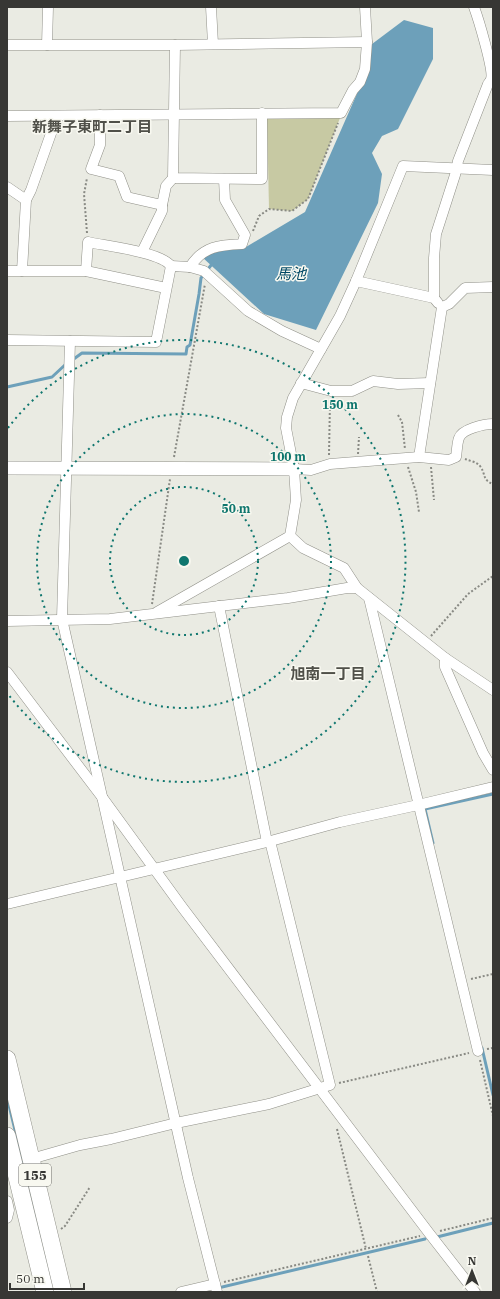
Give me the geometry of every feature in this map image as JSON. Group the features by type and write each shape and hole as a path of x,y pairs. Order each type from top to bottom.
{"highway":[{"name":"155","path":"7,1059 63,1292"},
{"name":"155","path":"7,1136 12,1197 45,1292"}],"street":[{"path":"47,45 48,7"},
{"path":"211,7 213,44"},
{"path":"7,116 341,113 353,90 360,82 365,69 367,42 365,7"},
{"path":"434,298 434,258 436,234 456,169 488,84 492,80 491,70 474,7"},
{"path":"7,45 175,45 367,42"},
{"path":"142,252 162,211 166,186 173,178 175,45"},
{"path":"173,178 262,179 262,114"},
{"path":"100,115 100,145 91,169 119,176 127,197 162,205"},
{"path":"22,271 26,200 54,125 54,116"},
{"path":"290,536 296,500 294,469 286,428 287,417 293,398 340,316 403,166 493,170"},
{"path":"190,267 200,254 217,246 226,244 242,244 245,235 225,200 224,179"},
{"path":"7,188 26,200"},
{"path":"7,340 156,342 171,266 168,261 142,252 88,242 86,271"},
{"path":"171,266 190,267 204,271 248,311 282,331 321,349"},
{"path":"7,271 86,271 166,288"},
{"path":"356,281 434,298 442,307"},
{"path":"442,307 449,304 465,288 493,287"},
{"path":"419,457 442,307"},
{"path":"70,341 62,619 188,1178 216,1288 181,1292"},
{"path":"301,383 331,391 352,391 373,381 398,384 430,383"},
{"path":"7,468 311,470 329,464 419,457 449,460 456,457 459,437 466,431 488,424 493,424"},
{"path":"152,614 290,536"},
{"path":"290,536 303,548 344,568 357,588 369,598 445,658 493,689"},
{"path":"7,621 110,619 288,598 347,588 357,588"},
{"path":"369,598 460,982 478,1051"},
{"path":"31,1159 80,1145 111,1139 176,1122 269,1104 330,1086 269,841 219,606"},
{"path":"445,658 445,667 483,754 493,770"},
{"path":"7,672 102,797 182,907 475,1292"},
{"path":"7,904 269,841 340,822 493,787"},
{"path":"7,1218 12,1197"}],"path":[{"path":"245,235 251,236 259,216 269,209 292,211 308,199 341,113"},
{"path":"88,242 84,188 91,169"},
{"path":"152,614 172,469 206,278 208,275"},
{"path":"329,464 331,391"},
{"path":"359,437 359,462"},
{"path":"456,457 464,458 478,464 484,478 493,484"},
{"path":"432,458 431,475 434,500"},
{"path":"425,642 468,594 493,576"},
{"path":"460,982 493,974"},
{"path":"330,1086 478,1051 493,1116"},
{"path":"336,1111 334,1116 366,1249"},
{"path":"49,1232 65,1226 90,1187"},
{"path":"216,1288 493,1218"},
{"path":"368,1256 377,1292"}],"green space":[{"path":"267,117 340,118 308,199 292,211 269,209"}],"water":[{"name":"馬池","path":"404,20 433,28 433,59 398,129 382,136 372,153 382,174 378,203 316,330 264,314 202,257 229,247 246,247 305,212 370,64 372,44"}],"waterway":[{"path":"71,361 82,353 186,354 187,347 190,345 201,278 212,264 214,265"},
{"path":"7,387 52,377 66,364"},
{"path":"433,843 425,809 493,794"},
{"path":"482,1048 493,1095"},
{"path":"7,1097 54,1292"},
{"path":"437,1237 493,1223"},
{"path":"218,1288 425,1239"}],"district":[{"name":"新舞子東町二丁目","path":"92,127"},
{"name":"旭南一丁目","path":"328,674"}]}
